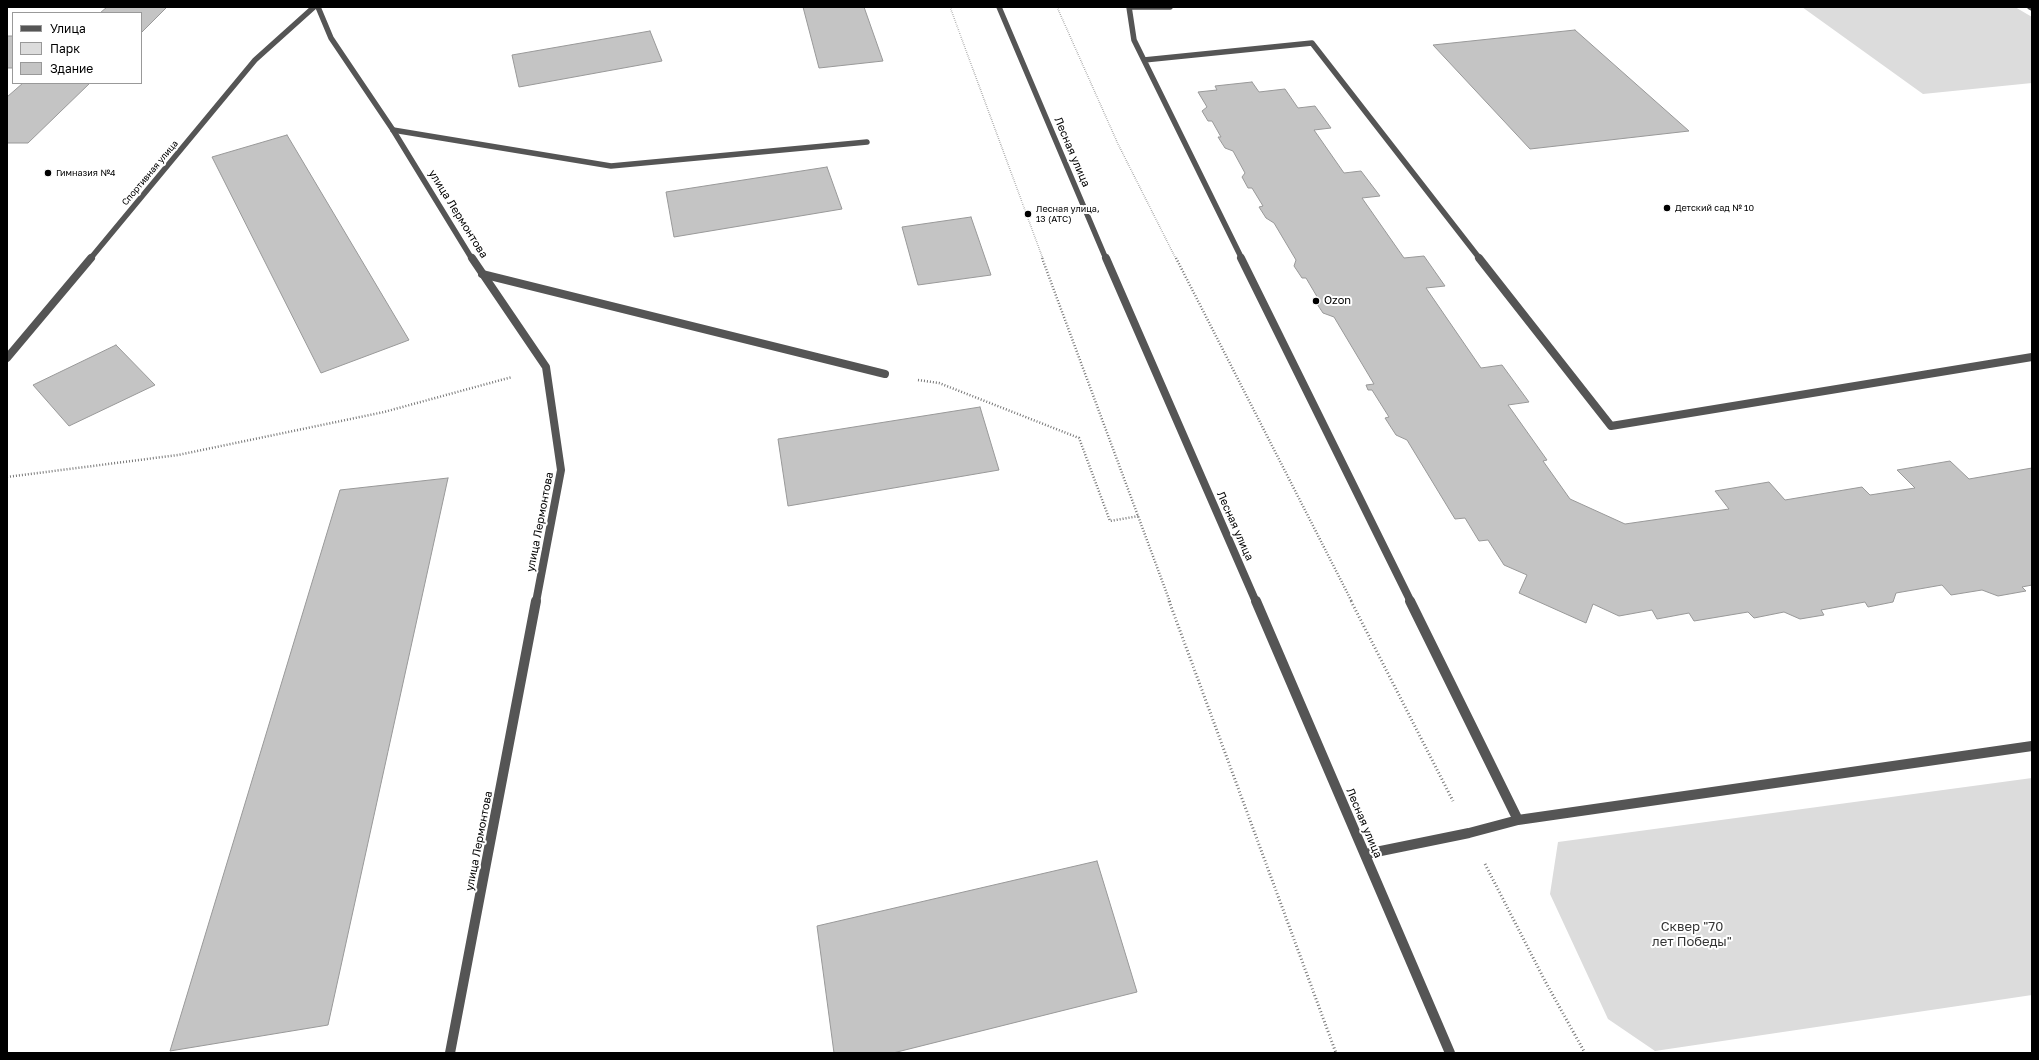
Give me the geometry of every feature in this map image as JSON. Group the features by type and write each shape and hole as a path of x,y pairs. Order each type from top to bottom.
{"street":[{"name":"Спортивная улица","path":"7,358 256,60 314,7"},
{"name":"улица Лермонтова","path":"318,7 331,38 393,130 482,274 546,367 562,470 450,1053"},
{"name":"Лесная улица","path":"999,7 1084,207 1366,854 1450,1053"},
{"path":"1170,7 1129,7 1134,40 1518,820"},
{"path":"1144,60 1312,43 1611,426 2032,357"},
{"path":"393,130 611,166 867,142"},
{"path":"482,274 885,374"},
{"path":"1366,854 1469,833 1518,820 2032,746"}],"path":[{"path":"950,7 1140,516 1336,1053"},
{"path":"1056,7 1075,44 1118,144 1545,981 1585,1053"},
{"path":"7,476 185,453 384,412 546,367"},
{"path":"885,374 939,383 1079,438 1110,521 1140,516"}],"green space":[{"path":"1802,7 2015,7 2032,17 2032,83 1923,94"},
{"name":"Сквер \"70 лет Победы\"","path":"2032,778 2032,995 1655,1051 1608,1019 1550,894 1558,842"}],"building":[{"path":"107,7 167,7 142,32 142,12 101,12"},
{"path":"803,7 864,7 883,61 819,68"},
{"path":"1575,30 1689,131 1530,149 1433,45"},
{"path":"650,31 662,61 519,87 512,55"},
{"path":"7,36 12,36 12,68 7,68"},
{"path":"1252,82 1259,92 1285,89 1298,108 1315,106 1331,128 1314,130 1344,173 1361,171 1380,196 1362,198 1404,258 1424,256 1445,286 1426,288 1481,368 1502,365 1529,402 1508,405 1547,460 1543,461 1570,499 1625,524 1729,509 1715,491 1769,482 1785,500 1862,487 1870,495 1915,488 1897,470 1950,461 1969,479 2032,468 2032,585 2022,587 2026,591 1998,596 1982,590 1951,595 1942,585 1896,593 1893,602 1868,607 1865,602 1821,610 1824,615 1800,619 1784,612 1754,618 1748,612 1694,621 1689,613 1657,619 1652,610 1619,616 1593,604 1586,623 1519,593 1527,575 1504,565 1488,540 1479,541 1465,518 1455,519 1407,440 1396,435 1385,418 1389,417 1372,390 1368,390 1366,385 1374,384 1334,317 1323,313 1315,301 1319,300 1306,278 1302,278 1294,266 1296,260 1274,223 1266,218 1259,207 1263,206 1252,188 1248,188 1242,177 1245,173 1233,151 1225,148 1218,137 1221,137 1212,121 1208,121 1202,111 1207,107 1198,92 1217,90 1215,86"},
{"path":"22,84 89,84 28,143 7,143 7,97"},
{"path":"287,135 409,340 321,373 212,157"},
{"path":"827,167 842,209 674,237 666,192"},
{"path":"971,217 991,275 918,285 902,227"},
{"path":"116,345 155,385 69,426 33,385"},
{"path":"980,407 999,470 788,506 778,439"},
{"path":"448,478 328,1025 170,1051 340,490"},
{"path":"1097,861 1137,992 893,1053 834,1053 817,926"}],"place":[{"name":"Гимназия №4","path":"48,173"},
{"name":"Детский сад № 10","path":"1667,208"},
{"name":"Лесная улица, 13 (АТС)","path":"1028,214"},
{"name":"Ozon","path":"1316,301"}]}
